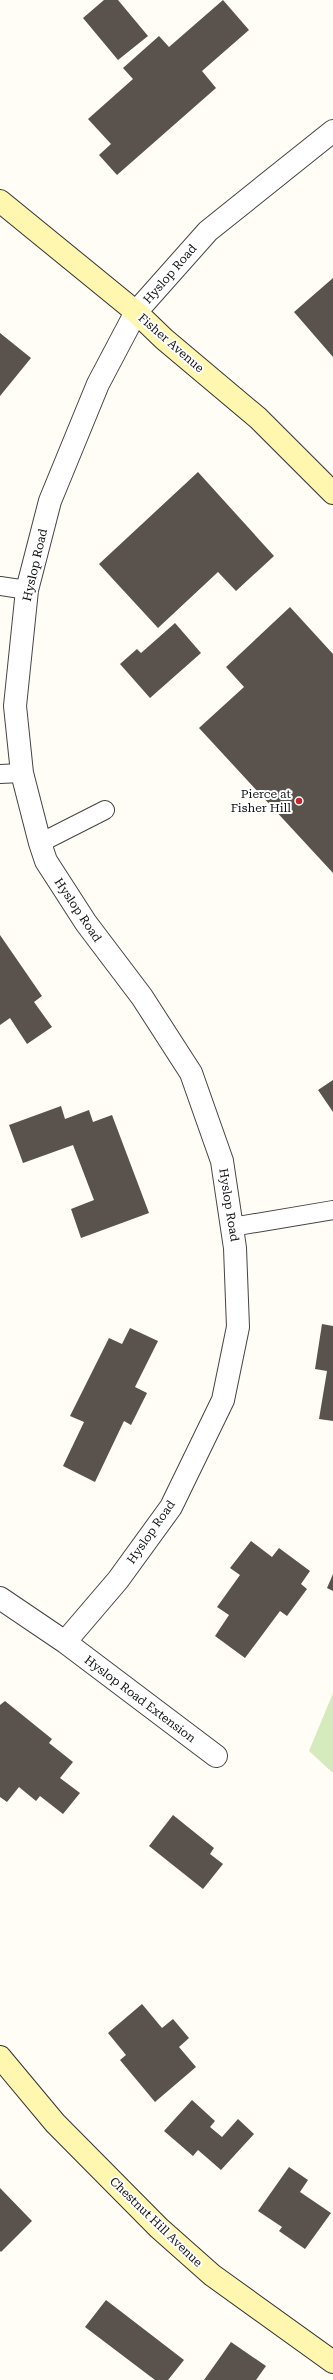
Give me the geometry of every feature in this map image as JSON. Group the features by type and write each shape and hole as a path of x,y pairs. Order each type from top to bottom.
{"street":[{"name":"Hyslop Road","path":"65,1642 118,1580 171,1507 223,1400 238,1327 235,1248 222,1161 191,1074 142,997 78,911 46,861 40,843 22,773 15,706 27,590 50,501 98,384 136,312 208,231 333,131"},
{"name":"Fisher Avenue","path":"0,201 136,312 164,339 272,430 333,493"},
{"path":"0,1598 65,1642"},
{"name":"Hyslop Road Extension","path":"65,1642 216,1756"},
{"name":"Chestnut Hill Avenue","path":"0,2057 55,2123 159,2228 212,2275 333,2362"}],"lane":[{"path":"0,586 27,590"},
{"path":"0,774 22,773"},
{"path":"40,843 105,810"},
{"path":"232,1227 333,1210"}],"green space":[{"path":"333,1693 333,1773 309,1751"}],"building":[{"path":"104,0 118,0 148,36 118,60 83,18"},
{"path":"223,0 249,30 202,71 216,88 117,175 99,155 111,144 88,119 133,79 123,68 159,36 169,47"},
{"path":"333,278 333,357 294,312"},
{"path":"0,333 31,358 0,396"},
{"path":"198,472 274,556 236,591 218,572 158,628 99,564"},
{"name":"Pierce at Fisher Hill","path":"290,607 333,654 333,873 199,728 244,687 226,667"},
{"path":"175,623 201,653 150,698 120,664 137,649 141,653"},
{"path":"0,935 42,996 34,1002 52,1027 27,1044 10,1018 0,1025"},
{"path":"333,1080 333,1112 318,1090"},
{"path":"61,1106 65,1119 89,1110 93,1122 112,1115 149,1213 81,1238 71,1209 94,1200 73,1145 23,1163 9,1125"},
{"path":"322,1324 333,1326 333,1421 319,1419 327,1371 315,1369"},
{"path":"130,1328 158,1341 135,1387 147,1393 131,1425 124,1421 95,1482 63,1466 84,1422 70,1416 109,1338 122,1344"},
{"path":"251,1541 272,1557 279,1548 310,1571 301,1584 307,1589 287,1616 280,1611 245,1658 215,1636 229,1615 217,1607 240,1575 230,1568"},
{"path":"333,1574 333,1591 327,1588"},
{"path":"5,1701 52,1739 49,1743 73,1762 60,1778 80,1793 63,1814 40,1796 36,1801 19,1787 7,1802 0,1797 0,1705"},
{"path":"173,1815 214,1848 210,1854 223,1864 203,1889 149,1846"},
{"path":"142,2004 162,2028 173,2019 189,2038 179,2047 196,2067 155,2102 120,2060 126,2055 108,2033"},
{"path":"192,2100 215,2121 210,2127 222,2137 238,2119 254,2134 221,2170 198,2150 193,2156 164,2131"},
{"path":"289,2167 308,2180 300,2192 331,2213 305,2249 279,2231 282,2227 258,2211"},
{"path":"0,2188 32,2221 1,2252 0,2251"},
{"path":"106,2300 184,2360 168,2380 155,2380 85,2327"},
{"path":"231,2342 266,2366 256,2380 204,2380"}],"place":[{"name":"Pierce at Fisher Hill","path":"299,801"}]}
